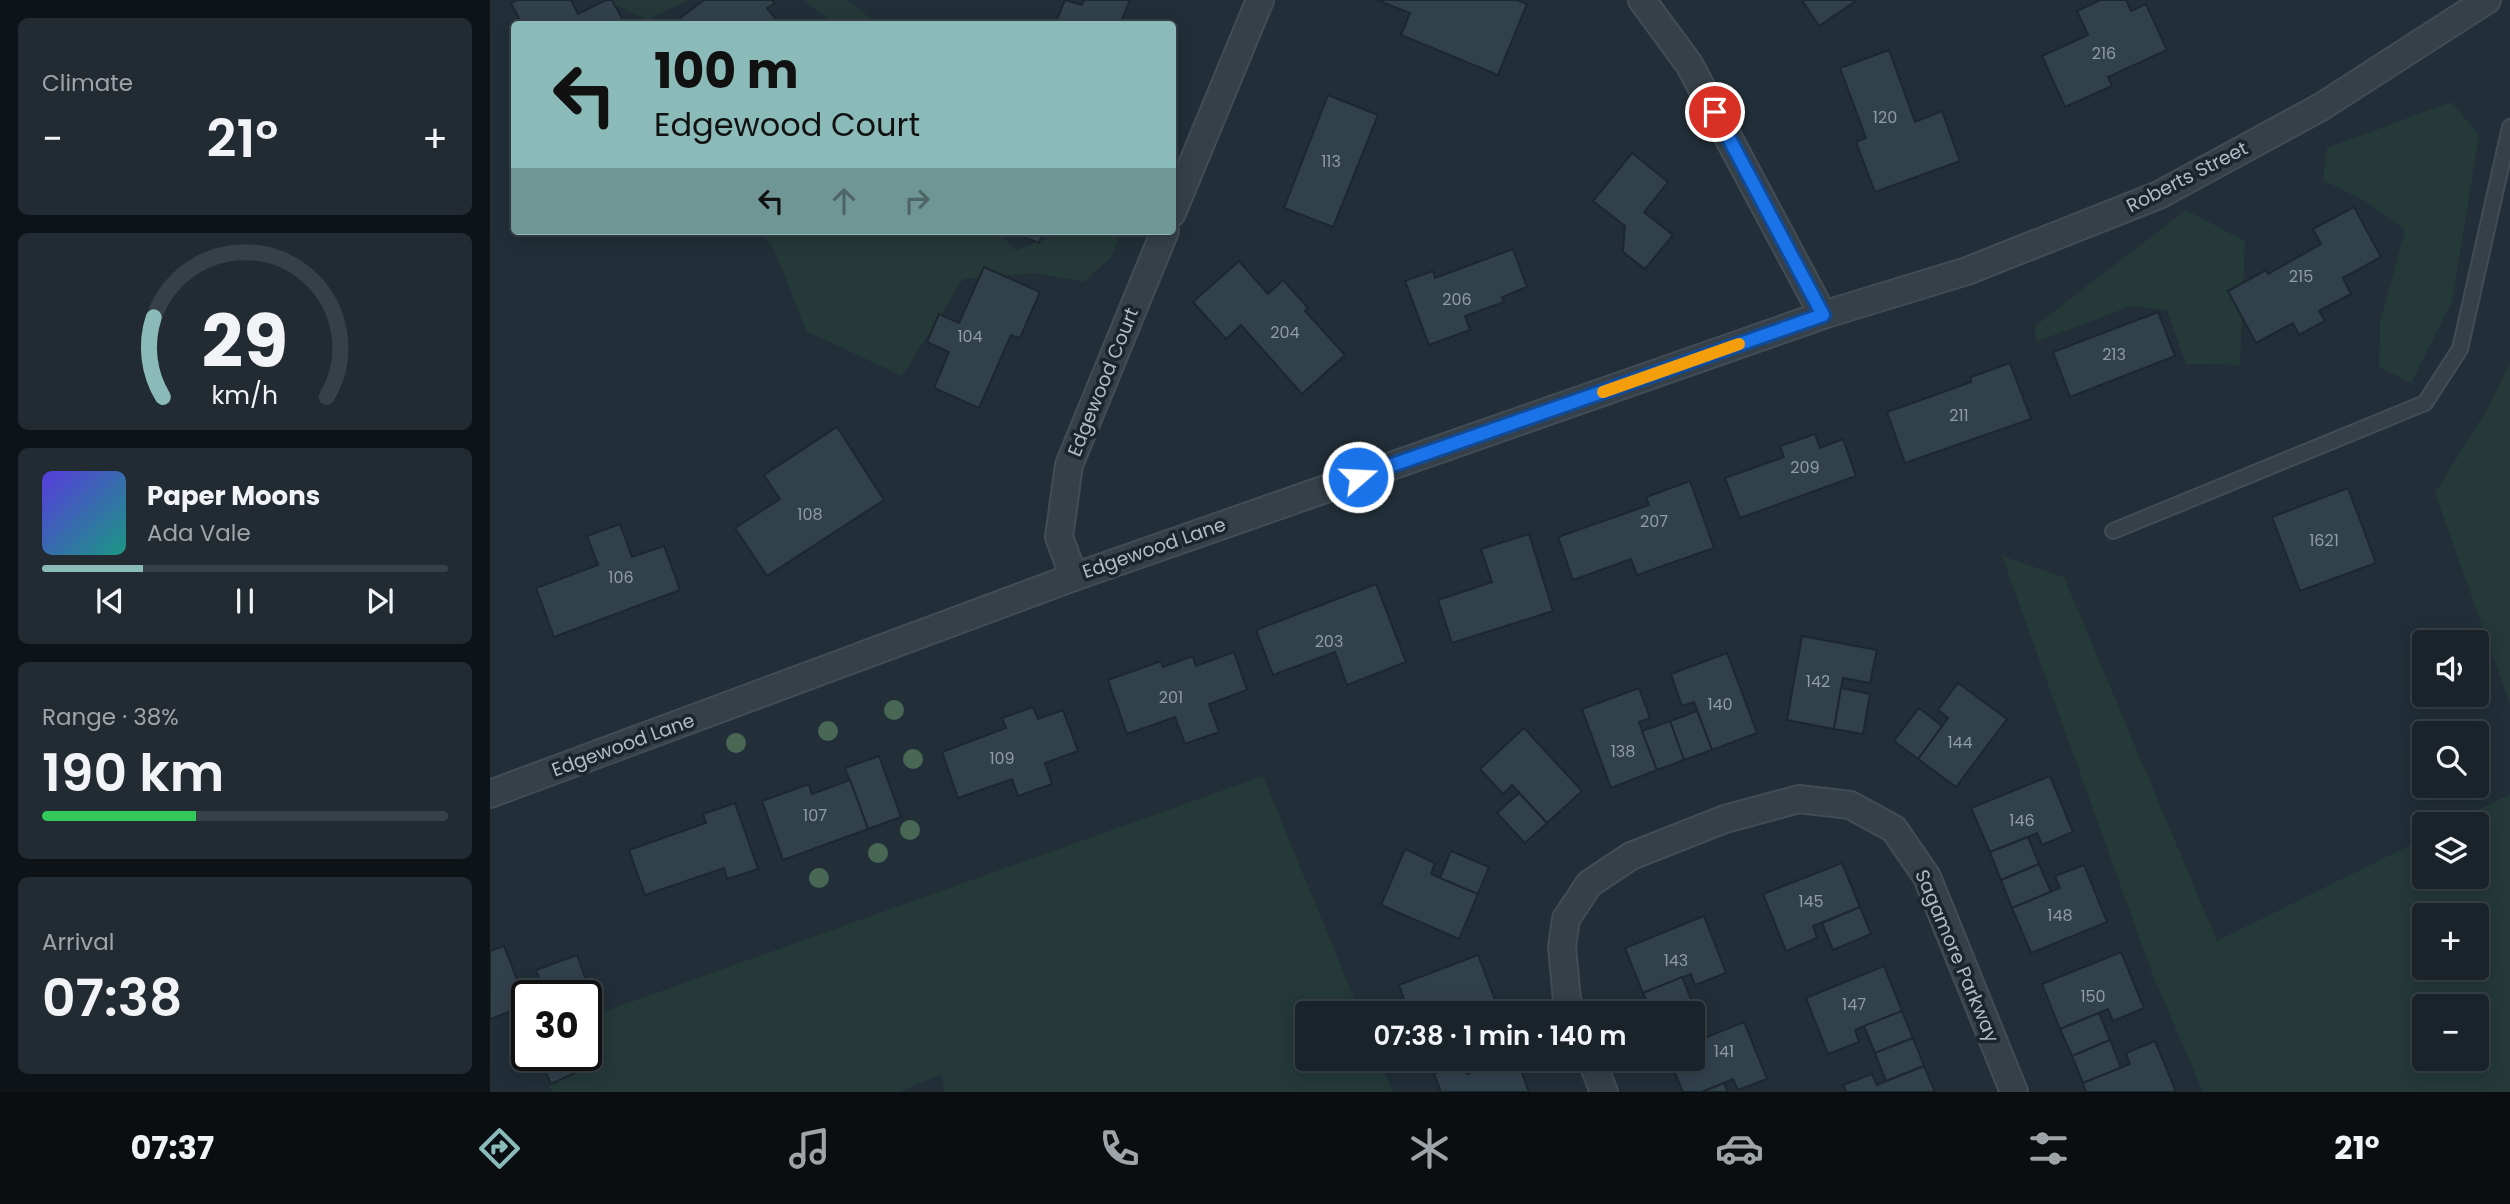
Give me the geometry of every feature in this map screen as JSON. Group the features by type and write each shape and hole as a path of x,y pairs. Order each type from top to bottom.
{"street":[{"path":"1176,203 1260,0"},
{"path":"1642,0 1689,64 1823,315"},
{"name":"Roberts Street","path":"1823,315 1967,271 2159,195 2321,107 2487,0"},
{"name":"Edgewood Court","path":"1074,577 1059,537 1069,465 1163,235"},
{"name":"Edgewood Lane","path":"490,794 1074,577 1823,315"},
{"name":"Sagamore Parkway","path":"1567,1001 1562,947 1566,919 1589,884 1632,856 1725,819 1799,799 1850,805 1894,830 1927,877 2014,1092"},
{"path":"1596,1071 1604,1092"}],"lane":[{"path":"2113,531 2425,402 2460,349 2510,127"}],"green space":[{"path":"605,0 688,0 647,20"},
{"path":"804,0 848,0 873,21 830,21"},
{"path":"2451,102 2479,135 2452,302 2411,383 2379,367 2380,323 2405,230 2367,202 2323,180 2327,148"},
{"path":"2186,210 2245,241 2240,365 2186,364 2167,310 2131,306 2036,342 2035,326"},
{"path":"764,235 1000,235 1016,250 1058,235 1120,235 1112,256 1084,282 1036,273 963,279 902,376 806,331 775,251"},
{"path":"2510,362 2510,704 2489,645 2489,630 2484,630 2435,493 2491,403"},
{"path":"2002,556 2064,577 2217,941 2412,844 2412,889 2489,889 2489,812 2474,812 2510,794 2510,1092 2203,1092 2152,973"},
{"path":"1263,776 1355,1001 1295,1001 1295,1071 1384,1071 1393,1092 945,1092 941,1074 899,1092 553,1092 548,1086 580,1071 602,1071 602,1012"}],"building":[{"path":"517,0 571,0 578,14 606,0 612,0 623,21 520,21 511,3"},
{"path":"704,0 772,0 775,3 767,8 777,21 676,21"},
{"path":"1065,0 1082,5 1084,0 1130,0 1121,21 1056,21"},
{"path":"1377,0 1517,0 1527,4 1498,75 1401,35 1410,13"},
{"path":"1802,0 1857,0 1819,26"},
{"path":"2100,0 2126,0 2131,11 2146,4 2167,50 2108,77 2112,86 2065,107 2042,56 2088,35 2077,11"},
{"path":"1889,50 1915,122 1942,111 1960,161 1875,192 1856,142 1866,138 1840,68"},
{"path":"1328,95 1378,115 1333,227 1284,208"},
{"path":"1632,153 1668,182 1644,212 1673,235 1645,269 1623,252 1625,226 1593,201"},
{"path":"2354,207 2381,257 2343,278 2351,294 2319,311 2325,321 2299,335 2293,323 2256,343 2228,291 2266,270 2268,274 2321,244 2313,229"},
{"path":"1018,235 1042,235 1039,243"},
{"path":"1513,249 1527,287 1502,297 1504,302 1465,316 1470,330 1429,345 1405,281 1433,271 1435,278"},
{"path":"1239,261 1268,294 1283,280 1308,308 1305,311 1345,355 1302,394 1241,325 1226,339 1193,302"},
{"path":"984,267 1040,292 1020,338 1011,335 979,408 934,388 949,352 927,342 939,314 959,323"},
{"path":"2158,312 2175,356 2070,397 2053,352"},
{"path":"2010,363 2031,419 1905,463 1887,412 1971,382 1971,377"},
{"path":"837,427 884,500 767,576 735,528 780,499 764,475"},
{"path":"1815,434 1820,448 1843,439 1856,476 1740,518 1725,478 1784,457 1780,446"},
{"path":"1690,481 1714,548 1637,575 1631,559 1573,580 1558,537 1649,505 1646,497"},
{"path":"2348,488 2376,563 2300,591 2272,517"},
{"path":"620,524 632,557 664,546 680,590 554,637 536,588 598,565 587,536"},
{"path":"1529,534 1553,611 1452,643 1438,600 1492,582 1481,549"},
{"path":"1376,584 1406,662 1347,685 1335,652 1273,675 1256,630"},
{"path":"1802,636 1877,650 1870,683 1843,678 1834,729 1787,720"},
{"path":"1234,652 1247,690 1209,704 1219,732 1185,744 1175,717 1127,734 1108,680 1161,661 1163,667 1193,656 1196,666"},
{"path":"1727,653 1757,733 1712,750 1694,702 1682,706 1671,674"},
{"path":"1958,683 2007,719 1956,787 1918,759 1948,718 1938,710"},
{"path":"1639,688 1650,718 1639,722 1657,770 1611,788 1582,709"},
{"path":"1841,688 1870,694 1863,734 1834,729"},
{"path":"1033,707 1038,719 1063,710 1078,751 1045,763 1052,784 1018,796 1012,779 958,798 942,752 1006,728 1002,718"},
{"path":"1919,708 1942,726 1918,759 1894,741"},
{"path":"1697,711 1712,750 1684,760 1670,721"},
{"path":"1670,721 1684,760 1657,770 1642,731"},
{"path":"1524,728 1582,791 1547,823 1512,785 1503,794 1480,769"},
{"path":"879,756 901,817 868,829 845,768"},
{"path":"2050,776 2073,832 2042,845 2037,833 1990,852 1971,808"},
{"path":"850,780 868,829 783,860 762,801 809,784 812,794"},
{"path":"1519,793 1547,823 1525,843 1497,813"},
{"path":"735,803 758,869 727,879 724,868 645,895 629,850 706,823 703,814"},
{"path":"2028,837 2039,864 2001,880 1990,852"},
{"path":"1405,849 1435,863 1431,874 1478,894 1459,939 1381,905"},
{"path":"1451,851 1489,867 1478,894 1440,878"},
{"path":"1842,863 1860,907 1813,926 1817,938 1786,951 1763,894"},
{"path":"2039,864 2051,892 2012,908 2001,880"},
{"path":"2084,865 2107,922 2031,953 2012,908 2060,888 2055,876"},
{"path":"1860,907 1871,934 1833,950 1822,923"},
{"path":"1704,916 1726,973 1695,985 1691,974 1643,993 1625,948"},
{"path":"504,946 517,980 511,980 511,1011 490,1019 490,951"},
{"path":"2121,952 2144,1008 2113,1021 2108,1009 2060,1029 2042,984"},
{"path":"577,955 586,980 539,980 536,970"},
{"path":"1478,955 1495,1000 1405,1001 1399,985"},
{"path":"1884,966 1902,1011 1855,1030 1859,1042 1828,1054 1806,998"},
{"path":"1682,977 1692,1001 1647,1001 1643,993"},
{"path":"1902,1011 1913,1038 1875,1053 1864,1026"},
{"path":"2099,1013 2110,1040 2072,1056 2060,1029"},
{"path":"1744,1022 1767,1079 1738,1090 1733,1079 1702,1092 1683,1092 1674,1071 1705,1071 1705,1038"},
{"path":"1913,1038 1924,1066 1886,1081 1875,1053"},
{"path":"2110,1040 2121,1068 2083,1083 2072,1056"},
{"path":"2155,1041 2176,1092 2086,1092 2083,1083 2130,1064 2126,1053"},
{"path":"1924,1066 1935,1092 1846,1092 1843,1085 1872,1074 1877,1085"},
{"path":"545,1071 580,1071 551,1084"},
{"path":"1441,1071 1466,1071 1467,1074 1475,1071 1521,1071 1529,1092 1441,1092 1434,1074"},
{"path":"1724,1083 1728,1092 1702,1092"}],"slow traffic":[{"path":"1603,392 1739,344"}],"route":[{"path":"1358,477 1823,315 1715,112"}]}
